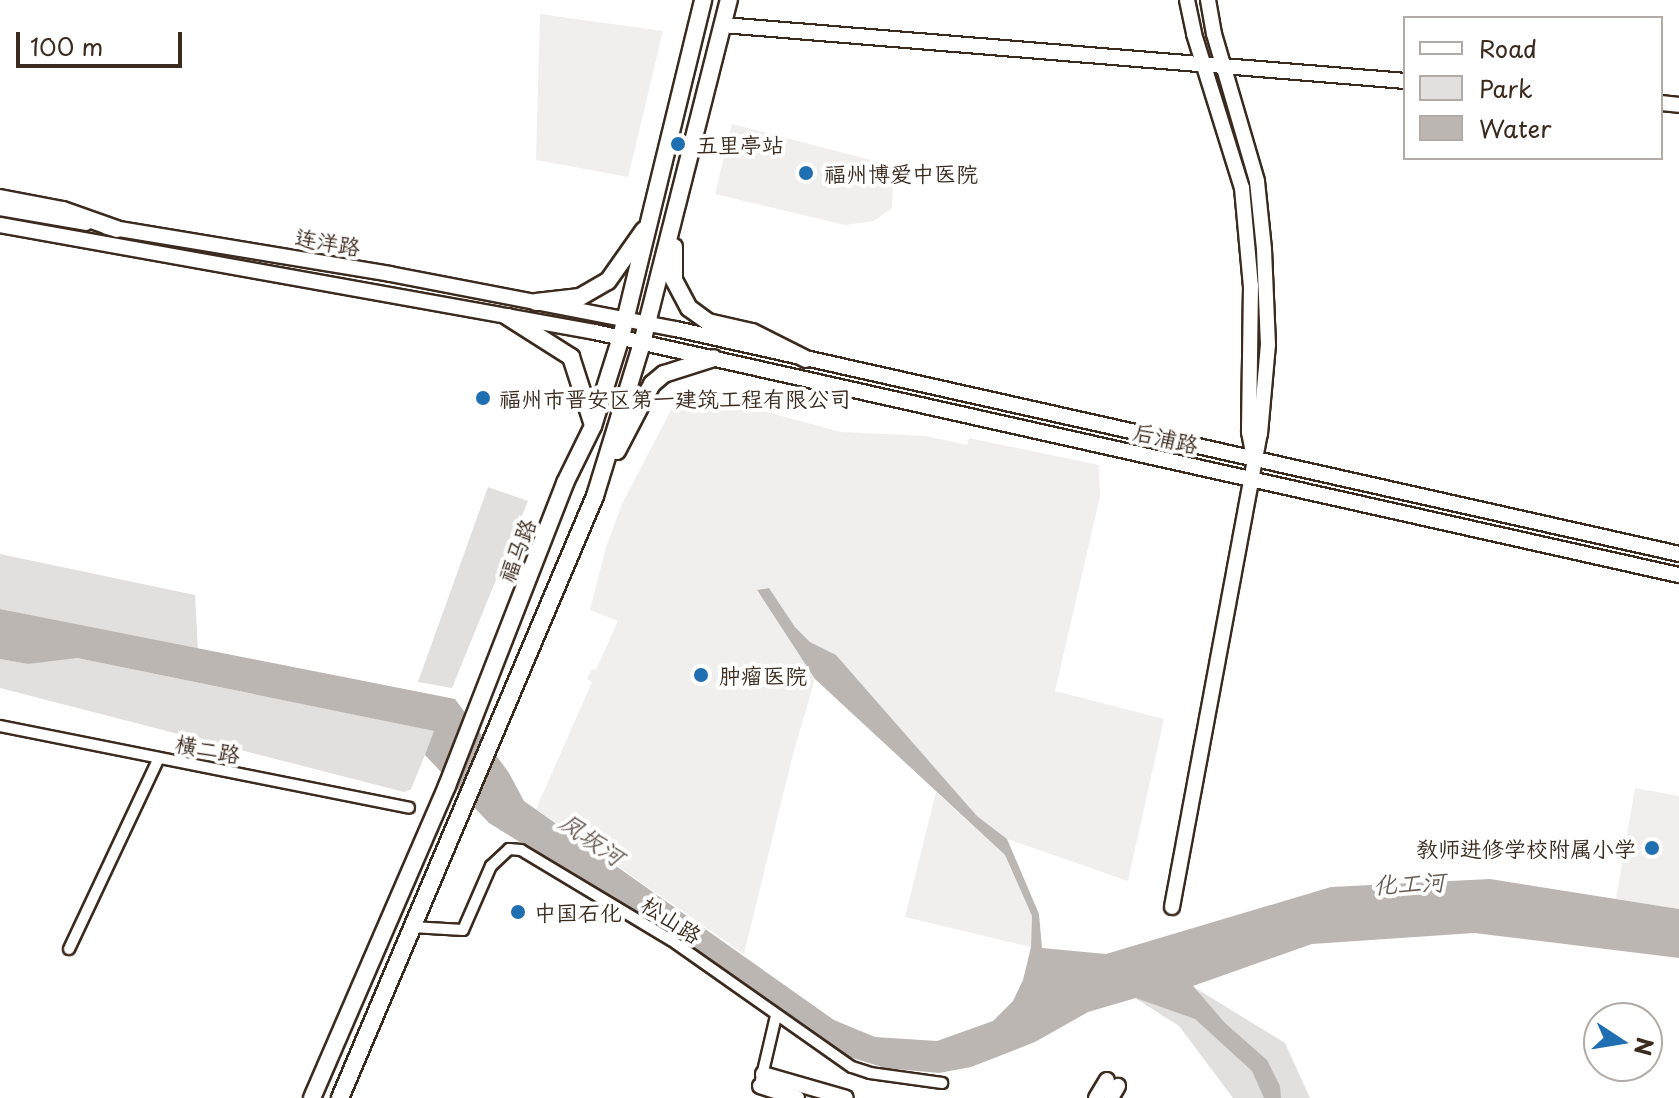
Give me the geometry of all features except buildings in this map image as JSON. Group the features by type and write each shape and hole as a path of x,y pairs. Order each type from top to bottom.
{"main road":[{"name":"福马路","path":"312,1098 447,786 565,483 593,426 621,337 703,0"},
{"path":"595,496 642,343 729,0"},
{"path":"1187,0 1237,167 1245,210 1252,316 1249,432 1253,457"},
{"path":"1172,907 1253,457 1262,423 1268,345 1262,217 1253,163 1223,66 1208,0"},
{"path":"723,25 1403,81"},
{"path":"0,198 63,210 117,229"},
{"path":"678,203 673,273 684,301 708,322 752,332 806,359"},
{"name":"连洋路","path":"0,208 647,324"},
{"path":"536,302 580,297 608,281 650,222"},
{"name":"连洋路","path":"0,225 642,343"},
{"path":"508,317 571,357 593,426"},
{"name":"后浦路","path":"647,324 1679,554"},
{"name":"后浦路","path":"642,343 1679,575"},
{"path":"340,1098 595,496 652,384 664,374 714,358"},
{"path":"761,1080 797,1098"},
{"path":"761,1080 846,1098"},
{"path":"1096,1098 1112,1088"}],"street":[{"name":"横二路","path":"0,726 409,808"},
{"path":"69,949 159,758"},
{"name":"松山路","path":"412,927 463,930 491,866 509,849 521,850 671,940 776,1016 860,1071 942,1083"},
{"path":"761,1080 776,1016"}],"shaded area":[{"path":"540,14 663,31 628,177 536,160"},
{"name":"福州博爱中医院","path":"732,124 894,166 892,208 874,221 845,225 715,194"},
{"name":"肿瘤医院","path":"682,389 841,432 926,436 967,445 969,438 1099,465 1100,497 1055,691 1164,719 1128,881 1007,839 977,816 836,655 810,642 795,627 769,588 757,591 815,679 793,754 744,954 536,809 592,682 587,679 592,669 596,670 618,621 590,610 606,547 622,504"},
{"name":"教师进修学校附属小学","path":"1635,788 1679,796 1679,909 1616,899"},
{"path":"936,792 1005,855 1032,916 1031,947 905,917"}],"green space":[{"path":"488,487 528,501 452,688 418,682"},
{"path":"0,554 195,595 198,650 0,609"},
{"path":"77,658 435,731 411,789 404,792 0,688 0,659 29,664"},
{"path":"1192,986 1285,1043 1310,1098 1233,1098 1179,1026 1135,998"}],"water":[{"path":"769,588 795,627 810,642 836,655 977,816 1007,839 1039,914 1042,948 1106,954 1331,887 1490,879 1679,909 1679,958 1474,933 1312,944 1193,986 1225,1023 1267,1060 1280,1086 1281,1098 1264,1098 1252,1071 1195,1019 1136,998 1088,1012 1035,1042 971,1067 939,1073 885,1068 843,1055 668,934 489,823 425,755 434,731 77,658 28,664 0,659 0,609 455,699 509,773 524,801 834,1020 875,1037 937,1041 993,1021 1013,1001 1023,980 1031,947 1032,916 1005,855 815,679 757,590"}],"place":[{"name":"五里亭站","path":"678,144"},
{"name":"福州博爱中医院","path":"806,173"},
{"name":"福州市晋安区第一建筑工程有限公司","path":"483,398"},
{"name":"肿瘤医院","path":"701,675"},
{"name":"教师进修学校附属小学","path":"1652,848"},
{"name":"中国石化","path":"518,912"}],"water label":[{"name":"凤坂河","path":"592,839"},
{"name":"化工河","path":"1409,883"}]}
